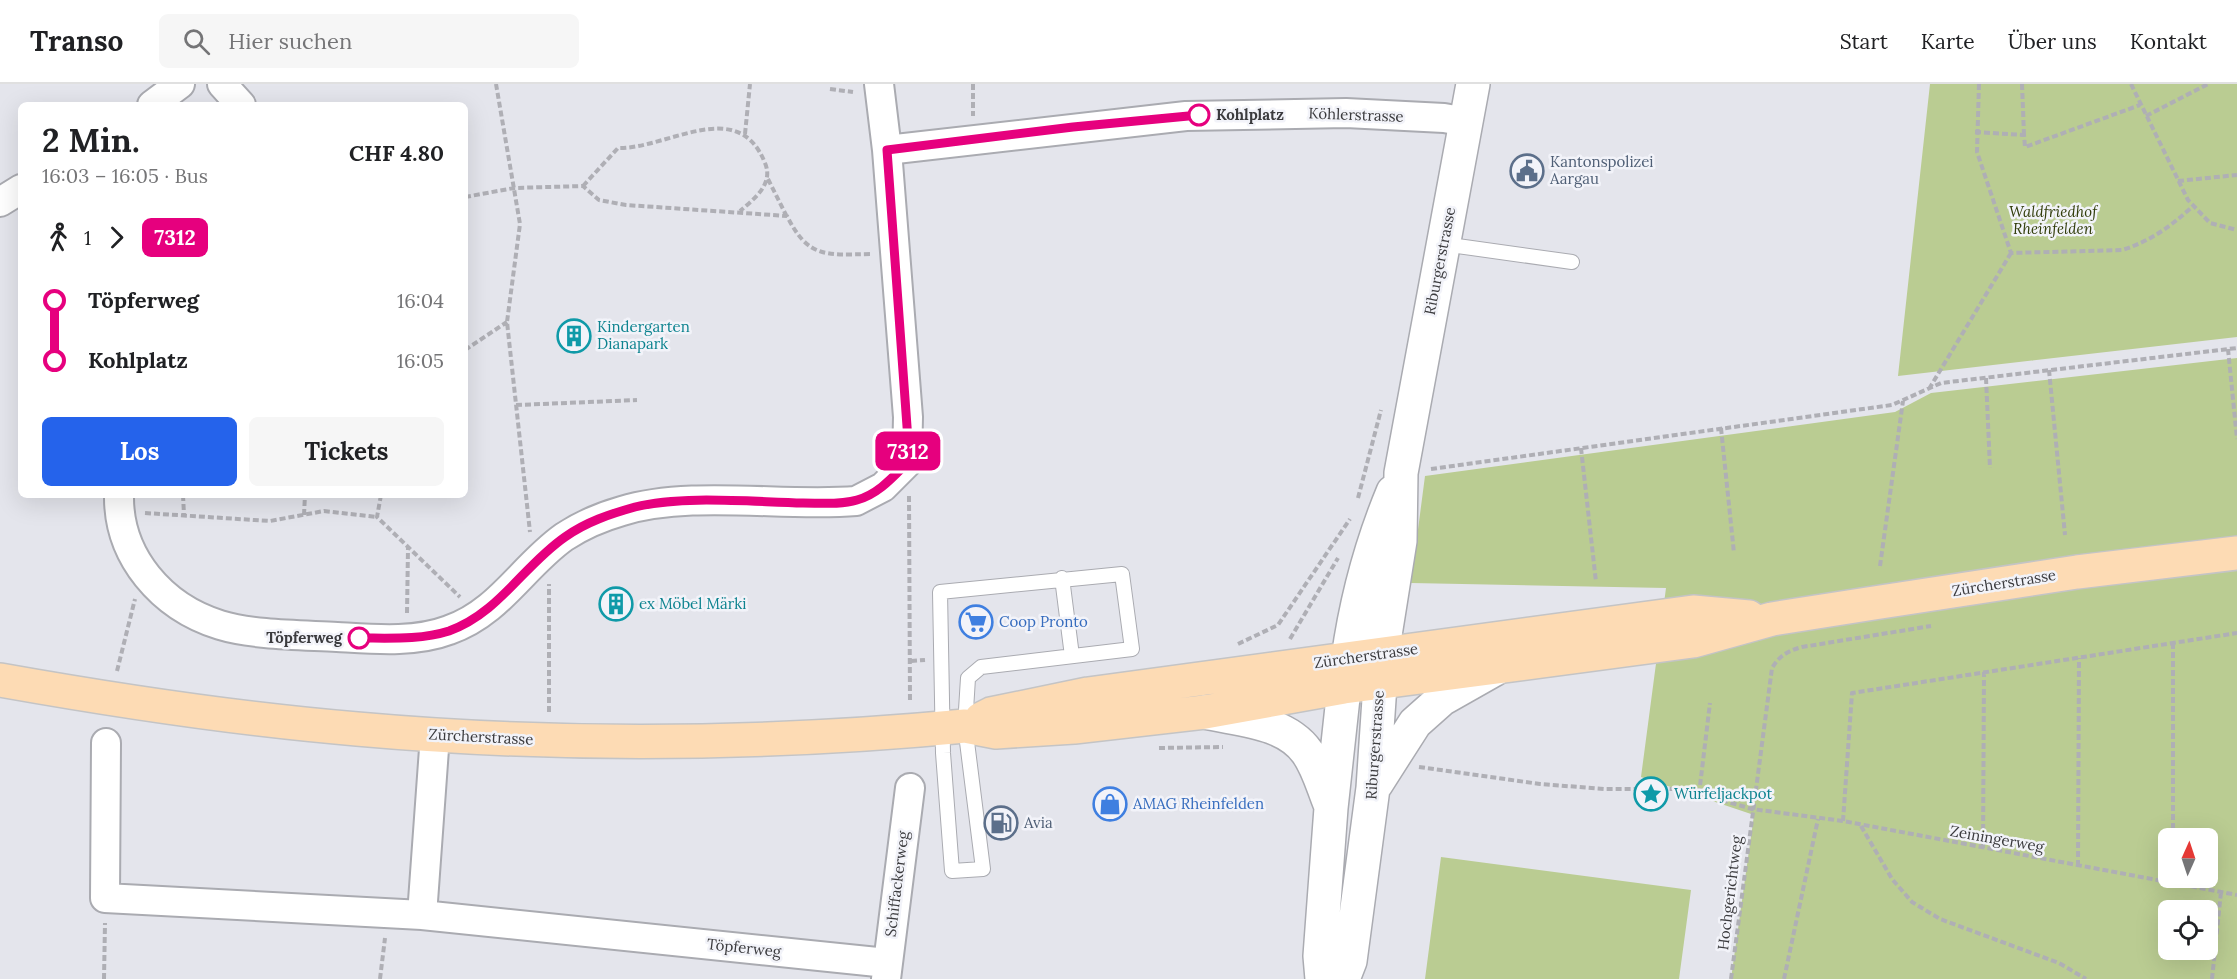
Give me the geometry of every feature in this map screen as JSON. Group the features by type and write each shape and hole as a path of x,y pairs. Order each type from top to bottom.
{"main road":[{"name":"Riburgerstrasse","path":"1343,979 1350,962 1373,788 1381,668 1400,541 1401,473 1473,84"},
{"name":"Riburgerstrasse","path":"1322,979 1320,956 1331,808 1353,622 1375,536 1401,473"},
{"name":"Zürcherstrasse","path":"1381,668 1495,669 1693,641 1772,619 2077,572 2237,553"},
{"name":"Zürcherstrasse","path":"954,727 991,714 1088,694 1346,673 1693,612 1772,619"},
{"path":"1373,788 1415,723 1442,699 1495,669"},
{"name":"Zürcherstrasse","path":"0,680 125,702 356,729 549,741 755,740 954,727 996,732 1074,727 1205,712 1346,673"},
{"name":"Riburgerstrasse","path":"1205,712 1274,727 1292,736 1307,752 1331,808"}],"street":[{"path":"222,84 238,102"},
{"path":"119,503 126,539 138,564 151,582 173,603 194,615 221,626 291,635 406,637 449,631 479,615 498,602 563,538 591,521 621,511 647,504 679,502 856,501 883,487 907,463 908,417 887,150 879,84"},
{"name":"Köhlerstrasse","path":"887,150 1186,116 1346,113 1444,118 1467,122"},
{"path":"0,202 18,191"},
{"path":"422,915 435,735"},
{"path":"105,898 106,743"},
{"name":"Schiffackerweg","path":"886,971 910,788"},
{"name":"Töpferweg","path":"105,898 422,915 886,971"}],"lane":[{"path":"1443,244 1572,262"},
{"path":"1072,656 981,667 968,678 954,727 952,871 982,869 954,727 940,592 1122,574 1132,649 1072,656"},
{"path":"1062,579 1072,656"}],"path":[{"path":"496,84 520,224 507,322 533,566 549,576 549,741"},
{"path":"745,134 750,84"},
{"path":"1979,84 1976,132 1979,165 2011,254"},
{"path":"2022,84 2025,147 2140,105"},
{"path":"2131,84 2178,181 2193,206 2210,223 2237,230"},
{"path":"2146,116 2208,84"},
{"path":"583,186 618,148 632,148 699,130 732,129 745,134 761,153 767,166 768,178 801,240 817,251 842,255 894,254"},
{"path":"1976,132 2024,135"},
{"path":"2178,181 2237,175"},
{"path":"739,212 759,195 768,178"},
{"path":"468,196 514,188 583,186 599,200 626,205 787,216"},
{"path":"2011,254 2122,250 2168,229 2193,206"},
{"path":"1929,389 2011,254"},
{"path":"468,348 507,322"},
{"path":"1401,473 1892,405 1941,383 2237,348"},
{"path":"2228,349 2237,439"},
{"path":"2049,370 2065,535"},
{"path":"1986,378 1990,468"},
{"path":"516,405 637,400"},
{"path":"1880,566 1903,400"},
{"path":"1356,504 1383,403"},
{"path":"1721,429 1734,553"},
{"path":"1581,448 1596,582"},
{"path":"899,731 898,708 910,707 910,525 907,463"},
{"path":"183,498 184,515"},
{"path":"304,515 305,498"},
{"path":"377,517 380,498"},
{"path":"119,503 184,515 270,521 324,512 377,517 479,615"},
{"path":"1234,645 1278,625 1353,515 1353,525"},
{"path":"406,637 408,547"},
{"path":"1289,641 1341,554"},
{"path":"125,702 115,680 135,597"},
{"name":"Hochgerichtweg","path":"1731,979 1769,681 1778,658 1802,647 1940,624"},
{"path":"1843,821 1852,693 2237,633"},
{"path":"2172,643 2173,828"},
{"path":"2078,866 2079,658"},
{"path":"1983,848 1984,672"},
{"path":"1699,794 1710,703"},
{"name":"Zeiningerweg","path":"1409,766 1540,784 1605,789 1684,789 1752,809 1843,821 2158,880"},
{"path":"1784,979 1818,819"},
{"path":"1860,825 1892,879 1912,902 1940,919 2059,963 2086,979"},
{"name":"Zeiningerweg","path":"2200,888 2237,895"},
{"path":"2212,979 2221,892"},
{"path":"104,979 105,898"},
{"path":"381,979 388,913"}],"green space":[{"name":"Waldfriedhof Rheinfelden","path":"1930,84 2237,84 2237,337 1898,376"},
{"path":"2237,358 2237,979 1731,979 1754,815 1641,777 1666,588 1411,583 1425,476 1895,412 1931,393"},
{"path":"1441,857 1691,890 1679,979 1425,979"}],"bus line":[{"name":"7312","path":"359,638 422,637 449,631 472,620 498,602 563,538 591,521 621,511 647,504 679,502 830,503 856,501 883,487 907,463 908,440 887,150 973,142 1073,127 1199,115"}],"place":[{"name":"Kohlplatz","path":"1199,115"},
{"name":"Kantonspolizei Aargau","path":"1527,171"},
{"name":"Kindergarten Dianapark","path":"574,336"},
{"name":"ex Möbel Märki","path":"616,604"},
{"name":"Coop Pronto","path":"976,622"},
{"name":"Töpferweg","path":"359,638"},
{"name":"Würfeljackpot","path":"1651,794"},
{"name":"AMAG Rheinfelden","path":"1110,804"},
{"name":"Avia","path":"1001,823"}]}
